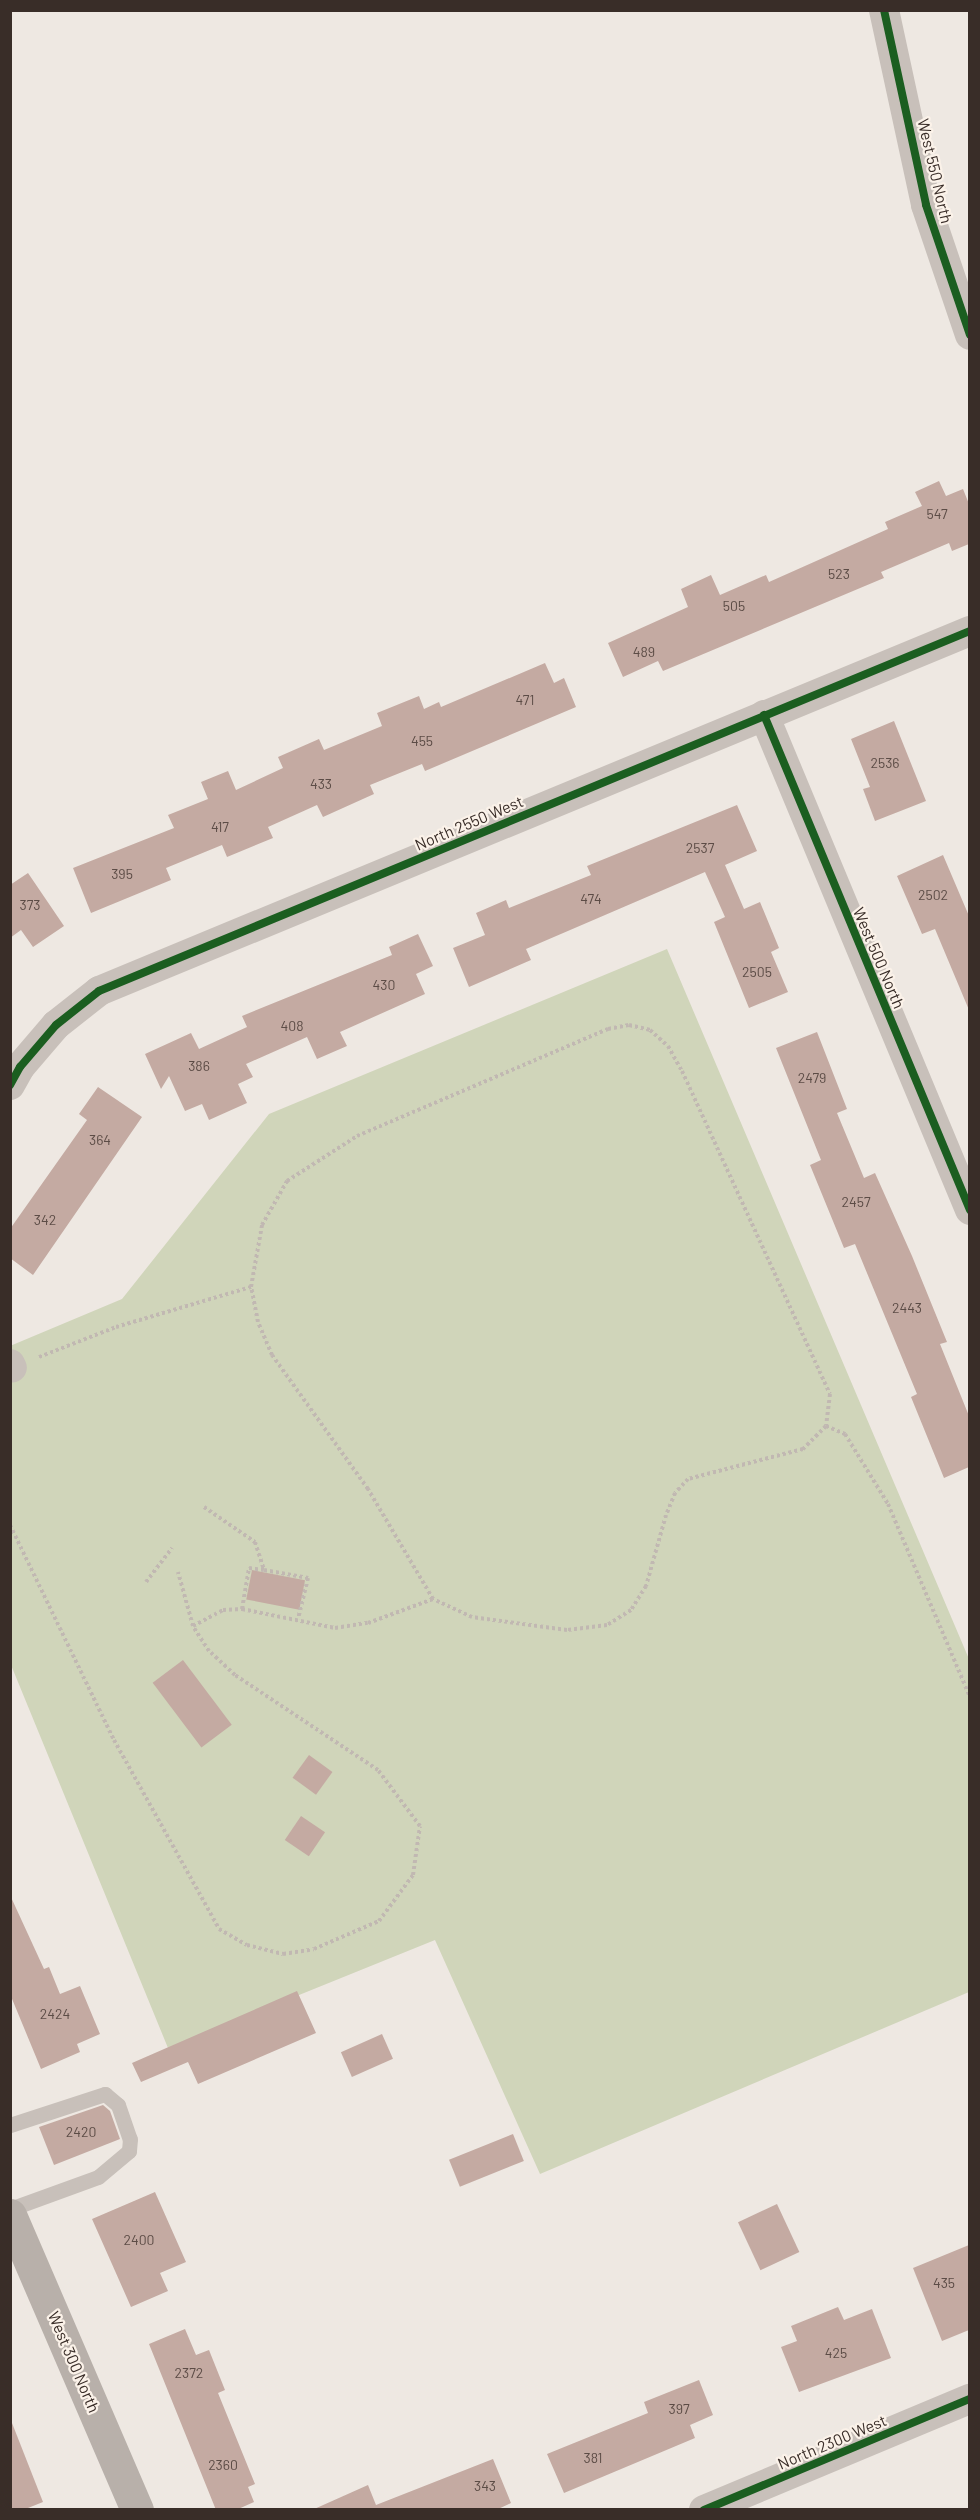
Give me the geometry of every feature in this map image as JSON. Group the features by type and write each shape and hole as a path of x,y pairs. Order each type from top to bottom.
{"main road":[{"name":"West 300 North","path":"10,2215 136,2510"}],"street":[{"name":"West 550 North","path":"884,10 926,205 969,335"},
{"name":"North 2550 West","path":"10,1085 20,1067 57,1025 99,991 969,631"},
{"name":"West 500 North","path":"764,715 969,1210"},
{"name":"North 2300 West","path":"704,2510 969,2398"}],"lane":[{"path":"10,2126 105,2094 118,2105 130,2139 129,2151 98,2176 10,2209"}],"path":[{"path":"629,1025 650,1030 668,1046 682,1071 830,1394 826,1426 803,1449 688,1479 675,1493 666,1515 646,1586 631,1610 607,1624 567,1629 472,1617 432,1599 369,1489 272,1355 258,1322 251,1287 262,1225 287,1181 357,1136 608,1029 629,1025"},
{"path":"18,1364 116,1327 251,1287"},
{"path":"826,1426 845,1434 888,1504 969,1697"},
{"path":"204,1507 255,1542 264,1570"},
{"path":"10,1525 114,1740 219,1929 247,1945 283,1954 314,1949 379,1921 413,1875 420,1826 378,1770 235,1675 209,1651 193,1626 178,1572"},
{"path":"146,1582 172,1548"},
{"path":"242,1609 249,1568 264,1570 308,1578 298,1619"},
{"path":"193,1626 224,1610 242,1609 335,1628 368,1623 432,1599"}],"green space":[{"path":"667,949 969,1659 969,1992 540,2174 435,1940 168,2048 11,1665 10,1346 122,1299 269,1114"}],"building":[{"path":"939,481 946,496 963,489 969,504 969,544 952,551 949,543 881,572 884,578 663,671 658,661 623,677 608,643 688,607 681,589 711,575 720,595 766,575 769,582 888,529 885,522 922,506 915,492"},
{"path":"545,663 554,683 564,678 576,707 425,771 422,764 370,785 374,794 323,817 317,805 268,827 273,838 227,857 222,845 166,868 171,880 91,913 73,868 174,828 168,815 208,799 201,782 228,771 236,790 283,768 278,757 319,739 324,750 382,726 377,713 419,696 424,709 439,702 441,707"},
{"path":"894,721 926,801 875,821 863,789 870,787 851,739"},
{"path":"737,805 757,851 725,865 744,909 760,902 779,948 771,952 788,992 749,1008 714,922 725,917 705,872 526,949 531,960 469,987 453,948 485,935 476,913 506,900 509,908 591,875 587,866"},
{"path":"943,855 969,916 969,1010 935,929 922,934 897,876"},
{"path":"28,873 64,926 33,947 21,930 10,938 10,885"},
{"path":"418,934 433,966 416,974 425,994 340,1032 347,1046 317,1059 307,1037 246,1064 253,1077 238,1084 247,1103 209,1120 202,1104 185,1111 169,1076 161,1089 145,1054 191,1033 199,1049 247,1027 242,1016 392,955 389,947"},
{"path":"817,1032 847,1109 837,1113 864,1178 875,1173 912,1256 947,1342 940,1344 969,1416 969,1467 944,1478 911,1397 917,1394 855,1244 844,1248 810,1165 821,1160 776,1048"},
{"path":"98,1087 142,1117 33,1275 10,1258 10,1229 87,1120 79,1114"},
{"path":"252,1570 305,1580 299,1610 246,1599"},
{"path":"183,1660 232,1725 201,1748 153,1683"},
{"path":"309,1755 332,1772 316,1795 293,1778"},
{"path":"301,1816 325,1832 309,1856 285,1840"},
{"path":"10,1895 44,1969 49,1967 60,1994 80,1986 100,2034 77,2044 80,2052 41,2069 10,1994"},
{"path":"297,1991 316,2033 198,2084 188,2062 141,2082 132,2063"},
{"path":"382,2034 393,2059 352,2077 341,2052"},
{"path":"103,2105 110,2111 120,2139 54,2165 39,2127"},
{"path":"513,2134 524,2161 460,2187 449,2160"},
{"path":"155,2192 186,2262 160,2273 168,2291 131,2307 92,2219"},
{"path":"777,2204 799,2252 760,2270 738,2222"},
{"path":"969,2245 969,2330 942,2341 913,2268"},
{"path":"838,2307 844,2320 872,2309 891,2358 799,2392 781,2347 797,2341 791,2326"},
{"path":"185,2329 196,2355 209,2350 225,2390 218,2393 255,2484 248,2487 254,2502 236,2510 216,2510 149,2344"},
{"path":"699,2380 713,2415 690,2425 695,2438 564,2493 547,2454 648,2413 644,2402"},
{"path":"12,2423 43,2502 23,2510 10,2510"},
{"path":"493,2459 511,2503 496,2510 312,2510 368,2485 376,2505"}],"cycle path":[{"path":"884,10 926,205 970,335"},
{"path":"10,1085 20,1067 56,1025 99,991 970,631"},
{"path":"764,715 970,1210"},
{"path":"704,2510 970,2399"}]}
